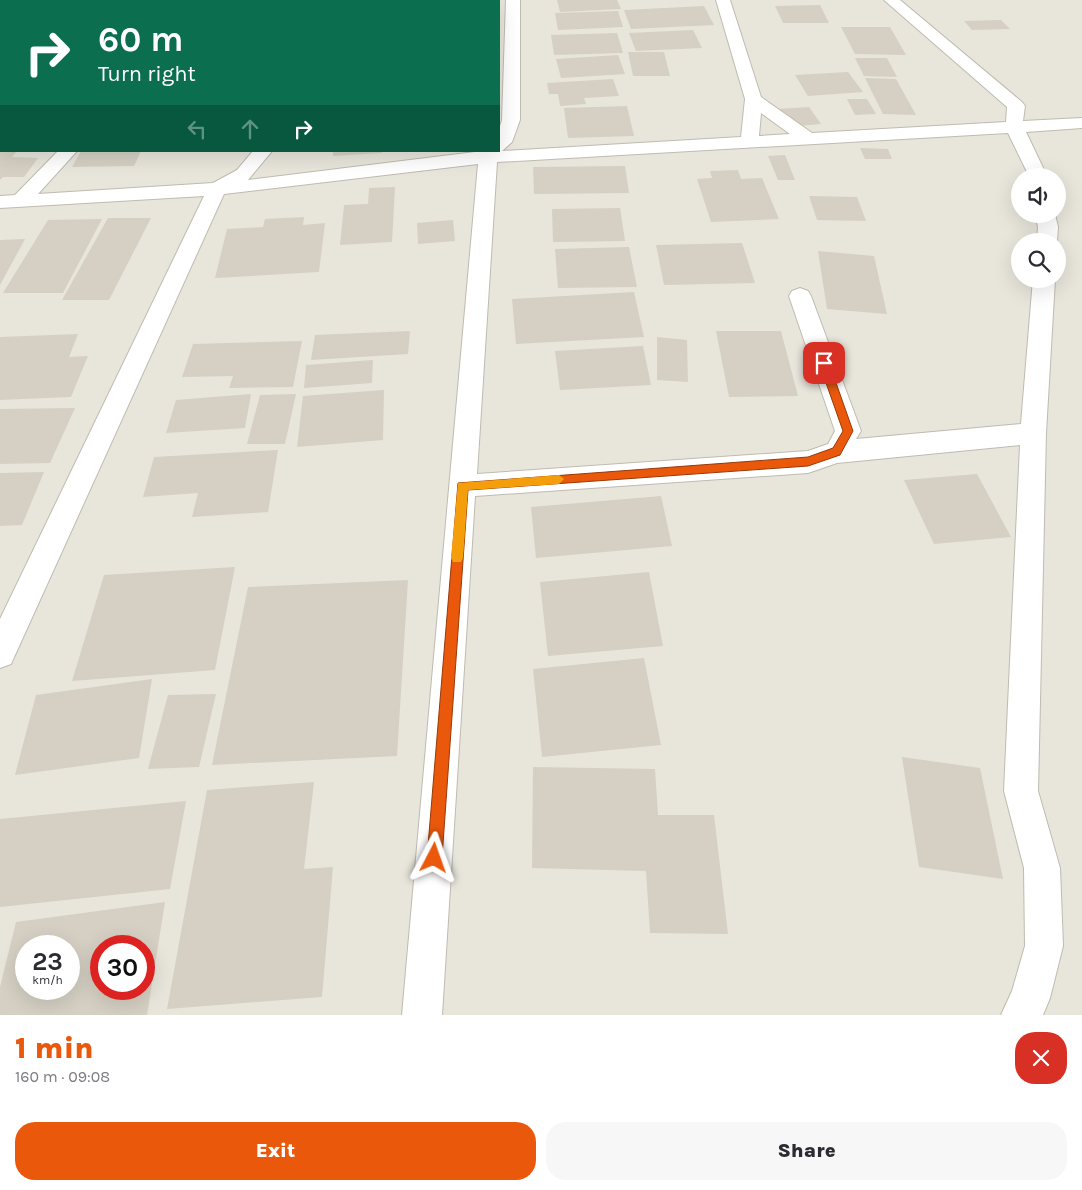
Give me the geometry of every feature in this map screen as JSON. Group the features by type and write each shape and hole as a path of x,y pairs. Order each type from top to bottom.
{"street":[{"path":"500,145 503,142 511,120 513,0"},
{"path":"722,0 753,99 750,142"},
{"path":"891,0 1016,106 1014,126 1034,168"},
{"path":"753,99 807,138"},
{"path":"500,151 750,142 1082,123"},
{"path":"20,201 67,152"},
{"path":"0,653 217,189 244,174 262,152"},
{"path":"0,202 217,189 486,152"},
{"path":"422,1015 462,486 493,152"},
{"path":"1021,1015 1030,998 1044,946 1042,868 1022,791 1033,433 1043,288"},
{"path":"800,296 848,431 837,452"},
{"path":"462,486 808,462 837,452 1033,433"}],"shaded area":[{"path":"500,0 1082,0 1082,1015 0,1015 0,152 500,152"}],"building":[{"path":"557,0 617,0 621,9 560,12"},
{"path":"820,5 829,23 783,23 775,6"},
{"path":"704,6 714,25 631,29 624,10"},
{"path":"618,11 623,27 558,30 555,13"},
{"path":"1001,20 1010,29 972,30 964,21"},
{"path":"841,27 890,27 906,55 855,54"},
{"path":"693,30 702,48 636,51 629,33"},
{"path":"617,33 623,53 554,55 551,35"},
{"path":"628,52 664,52 670,76 633,76"},
{"path":"618,55 625,74 561,78 556,59"},
{"path":"855,58 887,58 897,77 864,76"},
{"path":"848,72 863,92 808,96 795,75"},
{"path":"865,78 896,79 916,115 883,114"},
{"path":"613,79 619,96 584,98 586,104 560,106 558,94 549,94 547,83"},
{"path":"847,99 867,99 876,114 855,115"},
{"path":"627,106 634,136 568,138 564,108"},
{"path":"809,107 821,124 787,127 777,109"},
{"path":"860,148 888,149 892,159 865,159"},
{"path":"0,152 16,152 12,157 38,158 24,177 3,177 0,180"},
{"path":"80,152 141,152 134,166 72,167"},
{"path":"333,152 382,152 382,153 333,156"},
{"path":"785,155 795,180 778,180 768,156"},
{"path":"625,166 629,193 534,194 533,167"},
{"path":"738,170 741,179 762,178 779,219 711,222 697,179 712,178 710,171"},
{"path":"395,187 392,242 340,245 344,205 368,204 369,188"},
{"path":"809,196 857,197 866,221 817,220"},
{"path":"620,208 625,241 553,242 552,209"},
{"path":"304,217 303,225 325,223 319,272 215,278 227,229 263,227 265,219"},
{"path":"108,218 151,218 109,300 62,300"},
{"path":"102,219 63,293 3,293 48,220"},
{"path":"453,220 455,241 418,244 417,223"},
{"path":"25,239 0,285 0,240"},
{"path":"742,243 755,283 664,285 656,245"},
{"path":"629,247 637,287 558,288 555,249"},
{"path":"818,251 874,256 887,314 827,309"},
{"path":"634,292 644,337 516,344 512,299"},
{"path":"410,331 408,354 311,360 315,335"},
{"path":"716,331 781,331 798,396 729,397"},
{"path":"78,334 69,357 88,356 71,397 0,400 0,337"},
{"path":"657,337 687,340 688,382 657,380"},
{"path":"302,341 293,387 229,388 233,376 182,377 193,344"},
{"path":"643,346 651,385 560,390 555,351"},
{"path":"373,360 372,383 304,388 306,365"},
{"path":"384,390 383,440 297,447 303,396"},
{"path":"251,394 245,428 166,433 176,400"},
{"path":"296,394 285,444 247,444 260,395"},
{"path":"75,408 50,463 0,464 0,409"},
{"path":"278,450 268,512 192,517 198,493 143,497 154,457"},
{"path":"44,472 22,525 0,526 0,473"},
{"path":"977,474 1011,537 934,544 904,480"},
{"path":"661,496 672,546 536,558 531,507"},
{"path":"235,567 215,670 72,681 104,575"},
{"path":"649,572 663,646 548,656 540,582"},
{"path":"408,580 397,756 212,765 248,587"},
{"path":"644,658 661,745 542,757 533,669"},
{"path":"152,679 139,758 15,775 36,695"},
{"path":"216,694 199,767 148,769 168,695"},
{"path":"902,757 980,768 1003,879 919,867"},
{"path":"533,767 655,769 658,815 714,815 728,934 650,933 646,871 532,868"},
{"path":"314,782 304,869 333,867 322,997 167,1009 207,790"},
{"path":"186,801 170,889 0,907 0,819"},
{"path":"165,902 155,965 155,935 90,935 90,1000 149,1000 147,1015 0,1015 0,987 16,922"}],"slow traffic":[{"path":"457,558 462,486 559,479"}],"route":[{"path":"434,858 462,486 808,462 837,452 848,431 824,363"}]}
